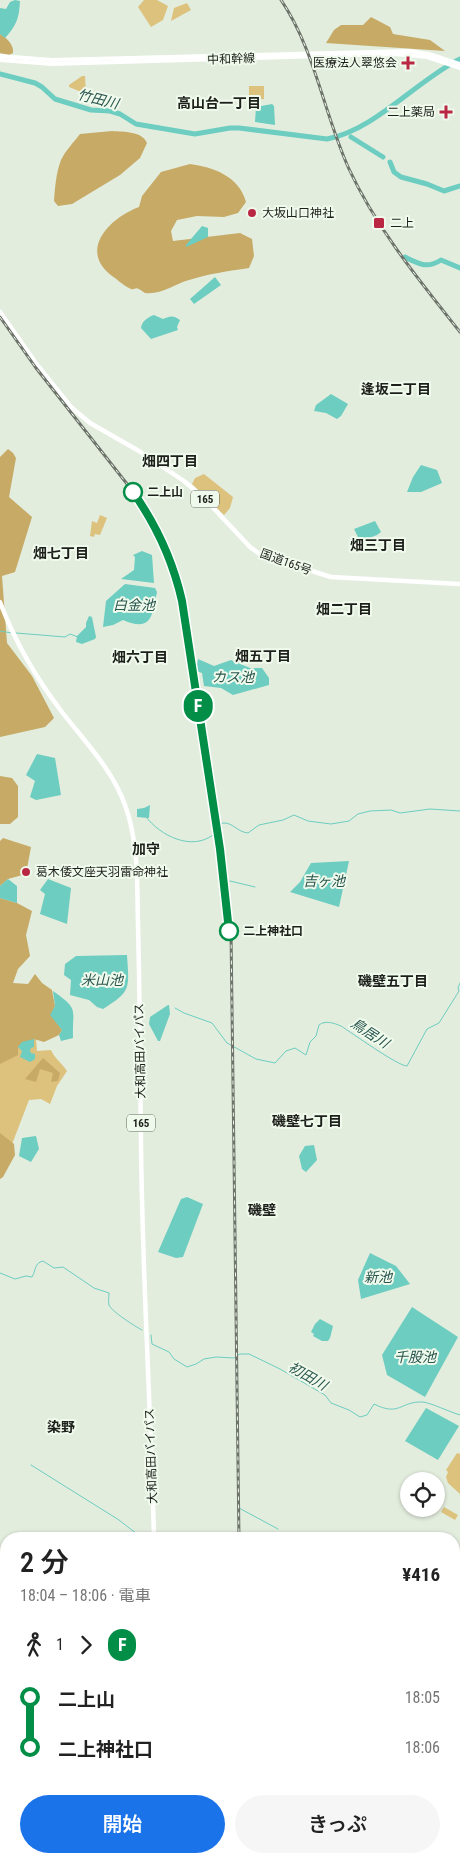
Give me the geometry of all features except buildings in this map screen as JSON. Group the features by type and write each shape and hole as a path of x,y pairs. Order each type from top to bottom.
{"highway":[{"name":"国道165号","path":"0,312 38,366 71,407 90,423 139,451 184,481 205,499 240,537 261,554 331,577 460,584"},
{"name":"大和高田バイパス","path":"0,602 26,659 62,712 105,765 118,788 130,821 136,854 140,1010 141,1182 154,1532"}],"main road":[{"name":"中和幹線","path":"0,56 52,60 409,51 429,54 459,66"},
{"name":"中和幹線","path":"0,60 52,64 296,55"}],"shaded area":[{"path":"144,0 157,0 168,6 163,20 151,27 138,7"},
{"path":"187,3 191,10 171,21 174,8"},
{"path":"371,17 390,27 393,34 430,40 445,51 326,43 334,30 341,25 363,25"},
{"path":"0,34 9,42 13,53 9,55 0,53"},
{"path":"85,76 86,94 69,87 69,85"},
{"path":"249,86 264,86 264,99 249,100"},
{"path":"112,131 137,134 145,139 147,143 140,158 120,175 72,204 58,206 54,201 57,175 61,160 67,150 80,134"},
{"path":"190,164 216,170 224,174 238,186 246,202 238,213 224,217 197,216 177,220 171,231 173,241 240,233 252,239 254,256 249,268 196,278 168,289 151,293 145,293 137,288 129,288 104,268 98,258 97,248 101,238 107,228 116,220 127,212 139,207 142,196 161,172"},
{"path":"8,449 16,458 9,497 32,517 15,572 2,576 7,643 32,676 54,718 45,727 0,737 0,457"},
{"path":"204,474 233,497 230,508 224,515 192,484 195,478"},
{"path":"100,515 107,518 100,535 90,536 92,521 97,523"},
{"path":"0,776 12,778 18,786 18,817 10,824 0,824"},
{"path":"3,838 31,847 26,874 8,879 0,886 0,841"},
{"path":"0,898 17,903 32,911 26,935 30,956 18,969 13,983 28,984 35,974 42,983 52,990 55,1006 51,1015 62,1030 59,1035 44,1042 34,1039 18,1047 18,1055 0,1064"},
{"path":"36,1038 37,1051 51,1050 67,1071 57,1086 50,1104 41,1099 29,1100 9,1152 0,1153 0,1048"},
{"path":"43,1058 60,1073 58,1081 51,1082 53,1073 40,1069 36,1082 25,1079"},
{"path":"0,1133 14,1144 15,1155 0,1179"},
{"path":"457,1453 460,1454 460,1494 448,1483 446,1477 448,1472 446,1470"},
{"path":"445,1508 458,1515 455,1520 445,1514"}],"water":[{"path":"20,1 18,17 15,25 5,38 0,34 0,8 6,9 10,2"},
{"path":"272,104 274,106 275,125 255,122 256,107"},
{"path":"202,226 208,228 208,237 186,247 186,245"},
{"path":"215,277 221,285 194,304 190,299"},
{"path":"154,315 163,319 172,316 178,318 180,320 177,327 178,330 151,339 141,328 146,320"},
{"path":"331,394 348,404 337,419 326,413 314,411 316,405"},
{"path":"421,465 437,470 442,483 421,492 407,492 413,477"},
{"path":"375,521 381,532 369,538 362,545 354,529"},
{"path":"142,551 152,555 154,583 121,579 134,570 135,557 133,555"},
{"name":"白金池","path":"125,584 155,588 157,592 152,614 146,623 140,624 123,620 103,627 106,601"},
{"path":"89,616 92,617 95,639 82,644 76,642 77,636 86,627"},
{"name":"カス池","path":"198,659 214,666 231,660 250,668 262,668 269,678 269,685 233,695 221,688 204,686 202,673 196,671"},
{"path":"37,754 55,758 61,795 36,800 30,797 35,781 26,775"},
{"path":"150,805 149,818 137,817 137,809"},
{"name":"吉ヶ池","path":"349,861 339,907 290,892 300,882 311,863"},
{"path":"8,879 17,886 17,903 0,898 0,886"},
{"path":"48,879 71,888 67,924 40,914 45,894 40,890"},
{"name":"米山池","path":"127,955 127,988 112,1003 103,1009 97,1007 89,1000 70,995 71,980 64,975 65,964 76,956"},
{"path":"53,991 67,1002 73,1010 73,1038 61,1041 59,1035 62,1030 50,1015 55,1006"},
{"path":"168,1005 170,1014 160,1041 158,1041 149,1024 150,1017"},
{"path":"34,1039 34,1047 30,1051 35,1054 35,1059 30,1062 20,1057 22,1051 18,1047 22,1042"},
{"path":"36,1136 39,1149 31,1162 19,1156 22,1138"},
{"path":"314,1145 317,1160 306,1172 302,1169 299,1156 305,1146"},
{"path":"187,1197 203,1204 183,1257 176,1258 158,1252 181,1199"},
{"name":"新池","path":"370,1253 396,1266 410,1284 361,1299 358,1280"},
{"name":"千股池","path":"412,1307 458,1337 425,1397 387,1375 382,1355"},
{"path":"320,1319 333,1326 328,1341 322,1341 313,1336 314,1334 311,1332"},
{"path":"426,1408 459,1426 438,1460 405,1441"}],"waterway":[{"name":"竹田川","path":"0,74 35,83 55,99 91,110 110,111 120,114 136,124 195,134 239,128 327,139 345,134 379,116 444,68 460,59"},
{"name":"竹田川","path":"351,137 383,157"},
{"name":"竹田川","path":"390,162 394,172 401,177 444,191 460,186"},
{"path":"405,257 427,265 441,260 460,268"},
{"path":"0,631 12,633"},
{"path":"16,633 65,637 70,634 78,637"},
{"path":"146,817 152,824 168,835 177,839 195,842 213,835 222,823 229,824 248,833 259,825 283,820 294,815 308,821 331,824 349,821 358,814 370,811 391,810 400,813 430,809 460,811"},
{"path":"230,881 255,887"},
{"name":"鳥居川","path":"175,1008 212,1023 227,1043 256,1059 275,1063 286,1051 295,1048 306,1055 310,1042 316,1036 319,1025 327,1022 341,1026 385,1055 407,1066 427,1029 439,1023 459,991 460,983"},
{"name":"初田川","path":"0,1273 15,1279 26,1276 32,1277 37,1265 43,1261 54,1268 63,1267 94,1288 109,1293 111,1308 142,1330"},
{"name":"初田川","path":"151,1335 152,1344 169,1352 174,1359 187,1367 204,1359 216,1357 234,1358 240,1354 249,1354 280,1369 325,1395 331,1403 349,1410 360,1417 367,1415 374,1404 383,1408 395,1409 415,1402 431,1404 460,1415"},
{"path":"31,1465 119,1520 134,1532"},
{"path":"239,1508 278,1529"}],"railway":[{"path":"281,0 293,19 311,61 340,148 360,191 400,254 460,332"},
{"path":"0,317 36,368 142,503 158,530 171,558 180,588 221,849 231,932 239,1532"}],"train":[{"name":"F","path":"133,492 150,517 164,544 170,558 182,601 220,849 229,931"}],"place":[{"name":"医療法人翠悠会","path":"408,63"},
{"name":"二上薬局","path":"446,112"},
{"name":"大坂山口神社","path":"252,213"},
{"name":"二上","path":"379,223"},
{"name":"二上山","path":"133,492"},
{"name":"葛木倭文座天羽雷命神社","path":"26,872"},
{"name":"二上神社口","path":"229,931"}],"district":[{"name":"高山台一丁目","path":"219,103"},
{"name":"逢坂二丁目","path":"396,389"},
{"name":"畑四丁目","path":"170,461"},
{"name":"畑三丁目","path":"378,545"},
{"name":"畑七丁目","path":"61,553"},
{"name":"畑二丁目","path":"344,609"},
{"name":"畑五丁目","path":"263,656"},
{"name":"畑六丁目","path":"140,657"},
{"name":"加守","path":"146,849"},
{"name":"磯壁五丁目","path":"393,981"},
{"name":"磯壁七丁目","path":"307,1121"},
{"name":"磯壁","path":"262,1210"},
{"name":"染野","path":"61,1427"}]}
